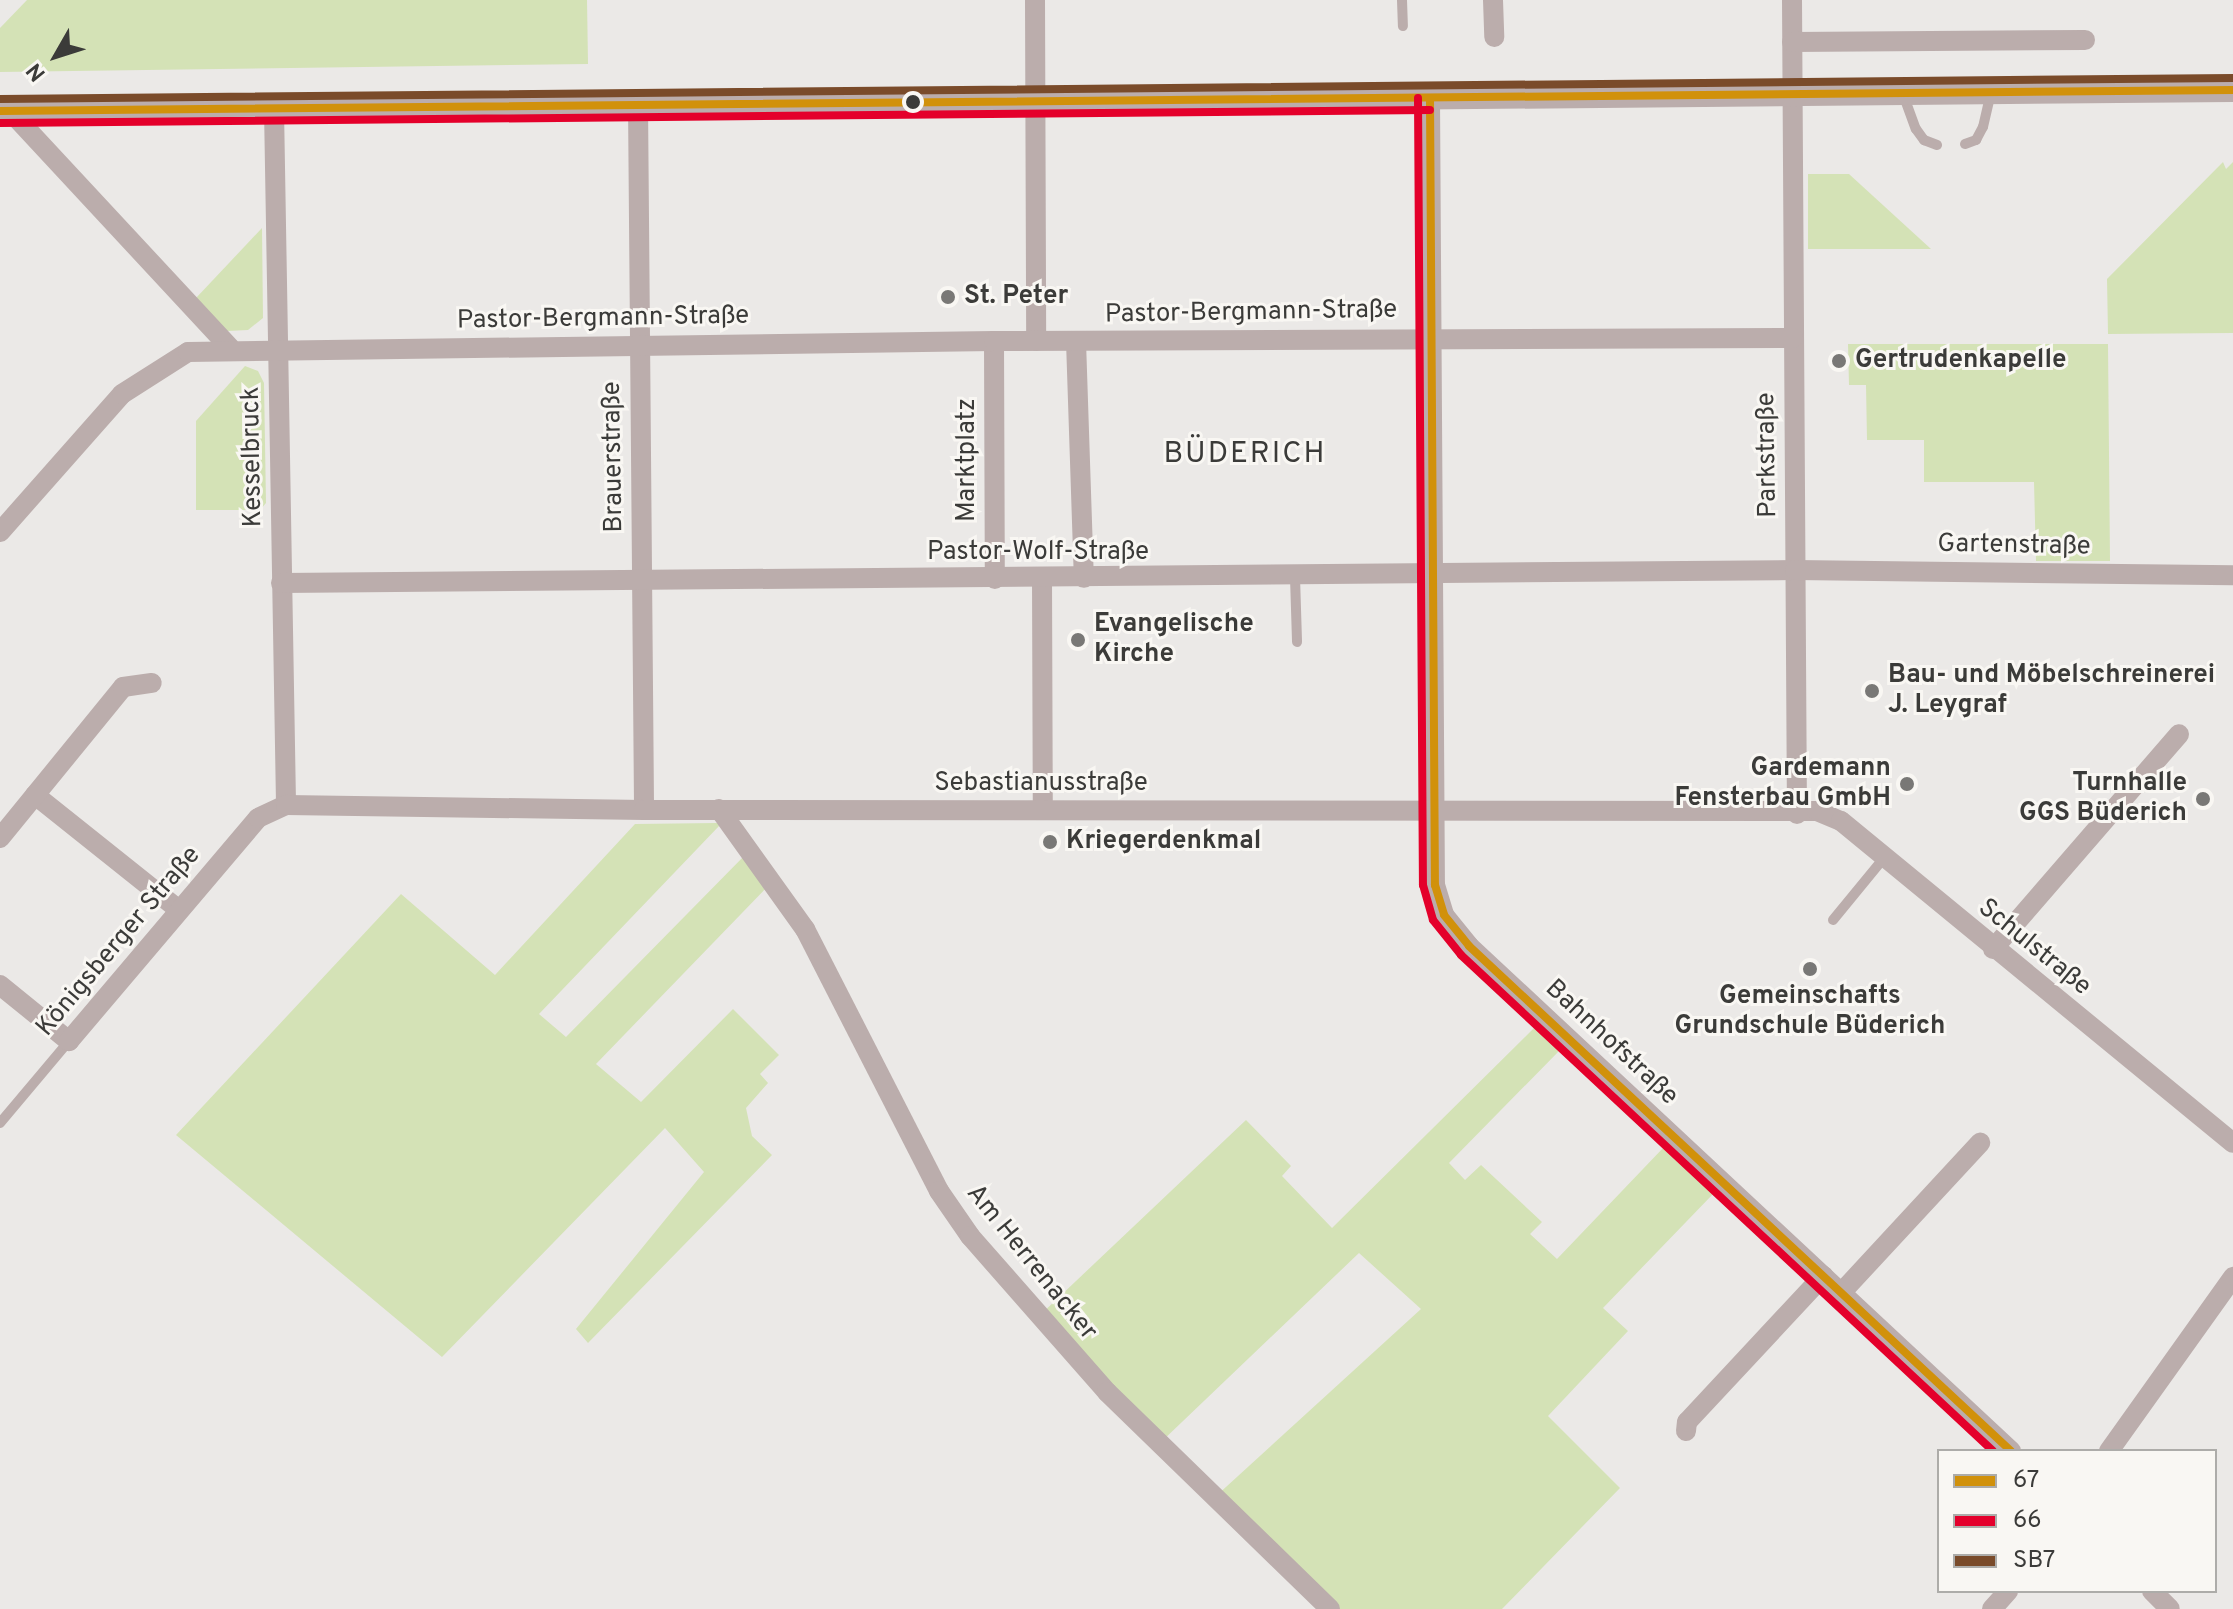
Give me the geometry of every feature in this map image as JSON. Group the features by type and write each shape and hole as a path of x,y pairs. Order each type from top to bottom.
{"street":[{"path":"1035,0 1036,341"},
{"path":"1493,0 1494,37"},
{"name":"Parkstraße","path":"1792,0 1797,814"},
{"path":"1792,42 2085,40"},
{"path":"5,111 2233,90"},
{"name":"Bahnhofstraße","path":"1430,98 1438,813 1435,885 1444,915 1463,939 2009,1449"},
{"name":"Brauerstraße","path":"638,103 644,810"},
{"name":"Kesselbruck","path":"274,109 286,805"},
{"path":"5,111 230,348"},
{"name":"Pastor-Bergmann-Straße","path":"4,519 122,394 188,352 230,348 1433,337 1793,338"},
{"name":"Marktplatz","path":"994,341 995,579"},
{"path":"1076,341 1084,578"},
{"name":"Pastor-Wolf-Straße","path":"281,583 1295,577 1795,570"},
{"name":"Gartenstraße","path":"1795,570 2233,575"},
{"path":"1042,578 1043,810"},
{"path":"0,838 123,687 152,683"},
{"path":"1993,949 2179,734"},
{"path":"35,795 179,910"},
{"name":"Sebastianusstraße","path":"286,805 644,810 1797,814"},
{"name":"Königsberger Straße","path":"69,1041 258,818 286,805"},
{"name":"Am Herrenacker","path":"719,809 805,929 939,1191 970,1236 1012,1290 1107,1392 1330,1609"},
{"name":"Schulstraße","path":"1797,814 1817,811 1841,821 1993,949 2233,1143"},
{"path":"0,985 69,1041"},
{"path":"1841,1293 1980,1143"},
{"path":"1686,1431 1687,1422 1823,1276"},
{"path":"2110,1449 2233,1277"},
{"path":"1992,1609 2006,1593"},
{"path":"2154,1593 2170,1609"}],"lane":[{"path":"1402,0 1403,26"},
{"path":"1965,144 1976,140 1983,127 1991,93"},
{"path":"1903,94 1916,129 1924,140 1937,145"},
{"path":"1295,577 1297,642"},
{"path":"1833,920 1884,858"},
{"name":"Königsberger Straße","path":"0,1123 69,1041"}],"green space":[{"path":"27,0 587,0 588,64 0,72 0,28"},
{"path":"2223,162 2226,169 2233,162 2233,333 2108,334 2107,279"},
{"path":"1808,174 1849,174 1931,249 1808,249"},
{"path":"262,228 263,318 248,330 227,331 217,327 196,298"},
{"path":"1848,344 2108,344 2110,561 2036,561 2034,482 1924,482 1924,440 1867,440 1866,385 1849,385"},
{"path":"245,366 258,371 264,383 266,503 260,510 196,510 196,421"},
{"path":"635,824 720,825 539,1014 566,1037 747,853 768,886 596,1064 641,1102 733,1009 779,1055 760,1074 768,1083 746,1108 752,1136 772,1155 588,1343 576,1329 704,1172 665,1128 442,1357 176,1135 401,894 495,975"},
{"path":"1535,1027 1560,1050 1449,1163 1465,1180 1481,1165 1542,1222 1530,1234 1557,1259 1664,1147 1714,1193 1603,1308 1628,1331 1548,1416 1620,1488 1502,1609 1330,1609 1215,1497 1421,1309 1359,1253 1160,1443 1038,1317 1246,1120 1291,1166 1282,1176 1332,1228"}],"transit line":[{"name":"SB7","path":"0,99 2233,78"},
{"name":"67","path":"0,111 2233,90"},
{"name":"66","path":"1418,98 1423,885 1433,920 1461,955 1991,1449"},
{"name":"67","path":"1430,98 1435,885 1444,915 1469,946 2009,1449"},
{"name":"66","path":"0,123 1430,110"}],"place":[{"name":"St. Peter","path":"948,297"},
{"name":"Gertrudenkapelle","path":"1839,361"},
{"name":"Evangelische Kirche","path":"1078,640"},
{"name":"Bau- und Möbelschreinerei J. Leygraf","path":"1872,691"},
{"name":"Gardemann Fensterbau GmbH","path":"1907,784"},
{"name":"Turnhalle GGS Büderich","path":"2203,799"},
{"name":"Kriegerdenkmal","path":"1050,842"},
{"name":"Gemeinschafts Grundschule Büderich","path":"1810,969"}],"district":[{"name":"BÜDERICH","path":"1245,455"}]}
